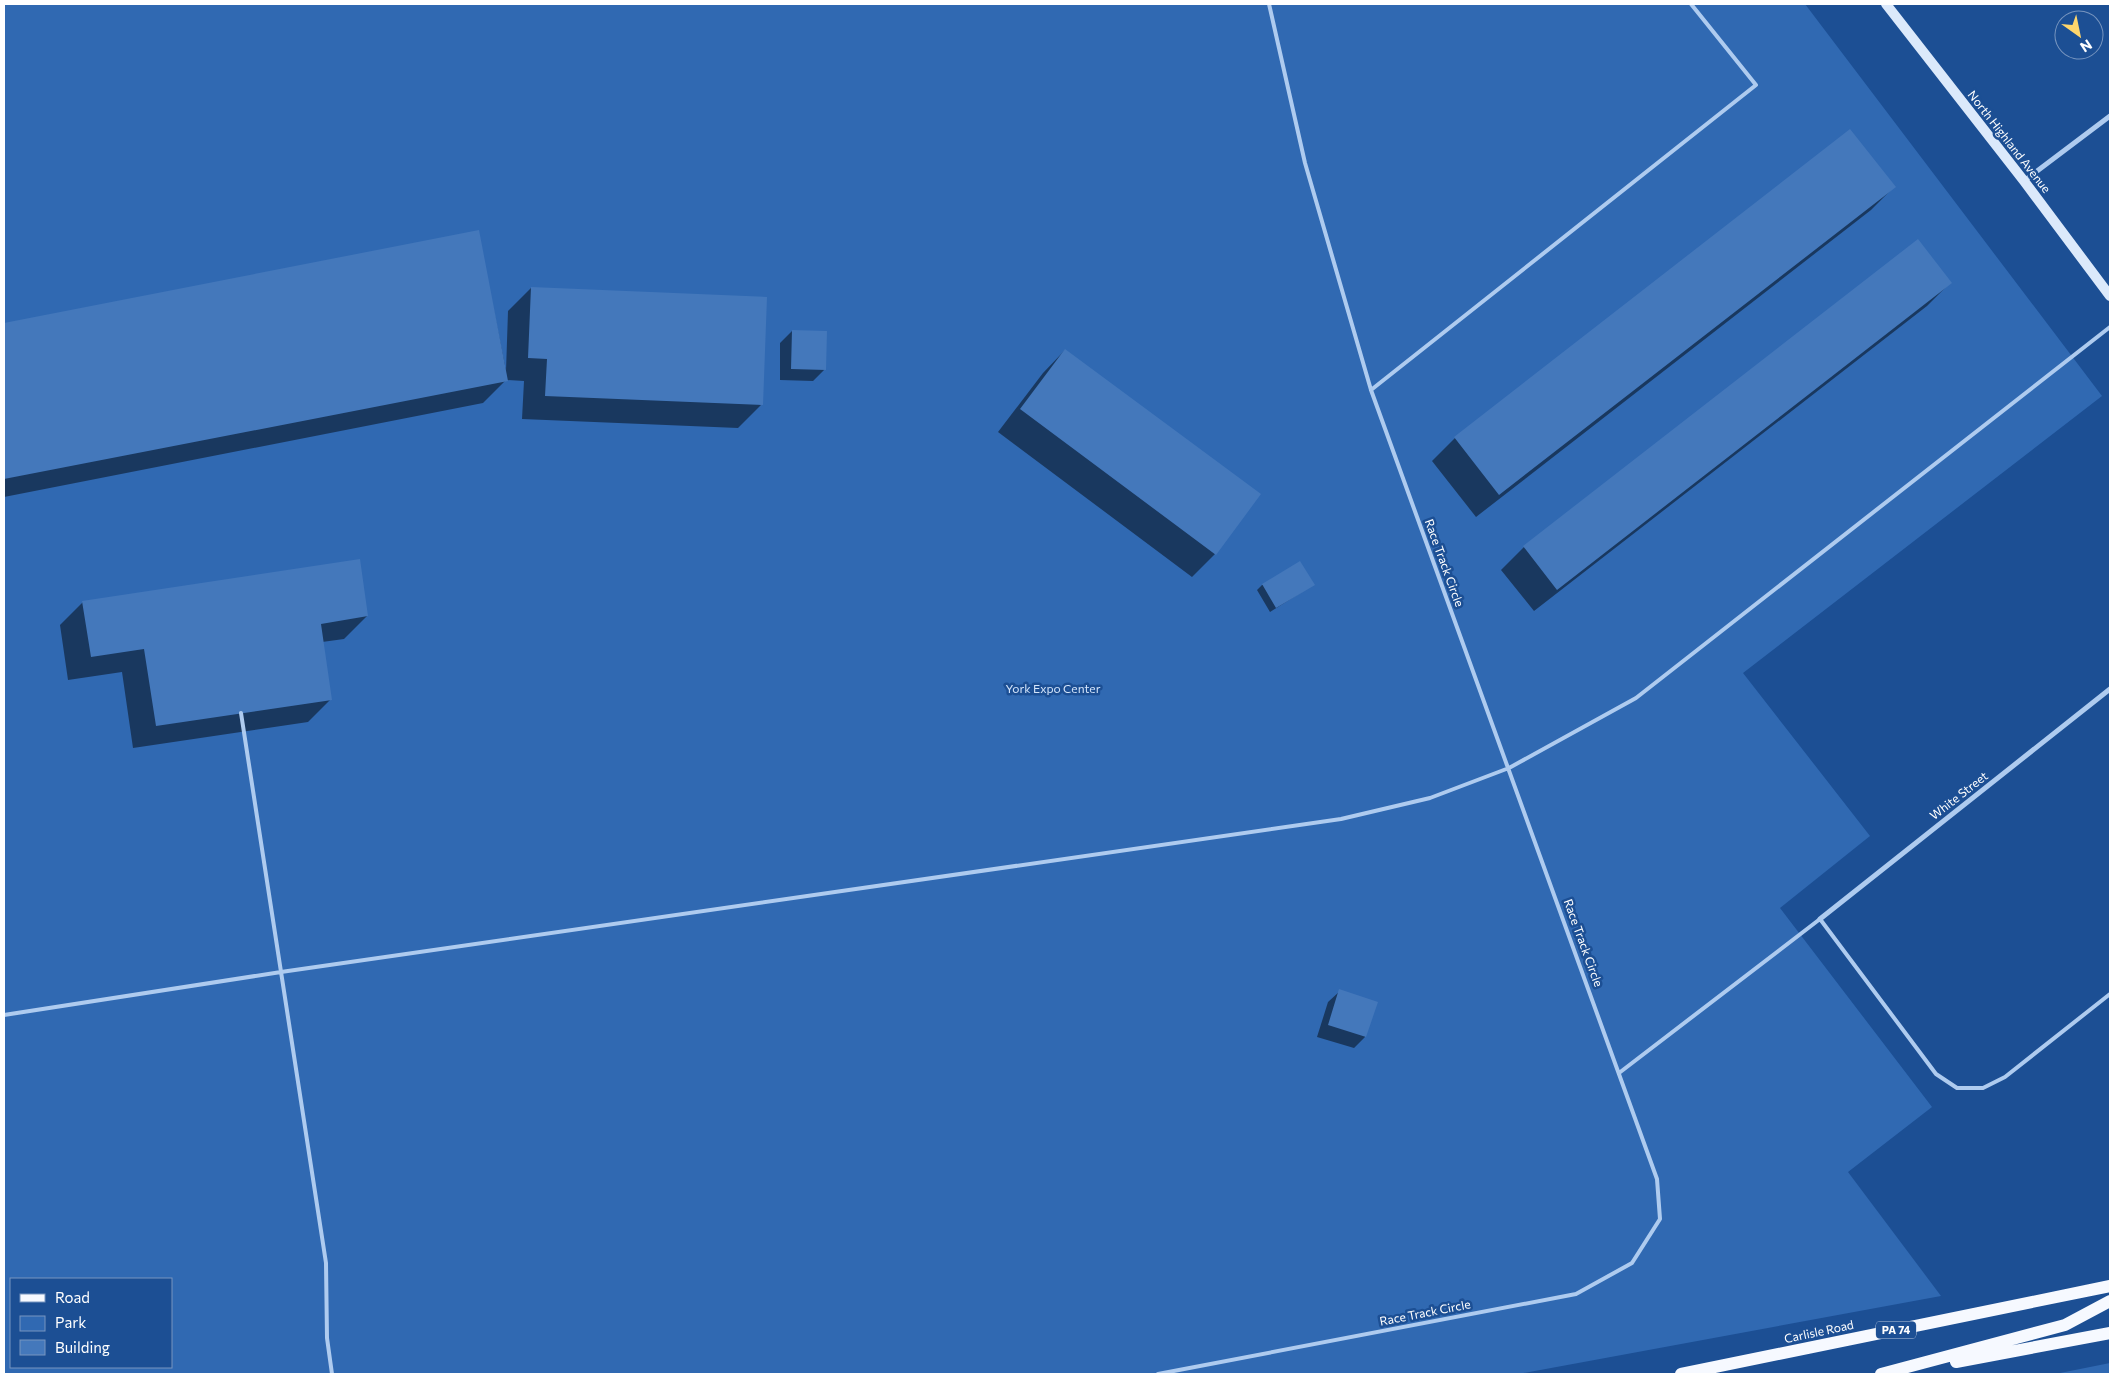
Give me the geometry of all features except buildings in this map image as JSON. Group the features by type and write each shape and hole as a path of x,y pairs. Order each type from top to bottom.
{"main road":[{"name":"Carlisle Road","path":"1681,1374 2110,1286"},
{"path":"1880,1374 2065,1325 2103,1307 2110,1301"},
{"path":"1887,1374 2110,1333"}],"street":[{"name":"North Highland Avenue","path":"1888,5 2110,296"},
{"path":"2024,181 2110,116"},
{"name":"White Street","path":"1820,919 2110,689"}],"lane":[{"name":"Race Track Circle","path":"1158,1374 1576,1294 1632,1263 1660,1219 1657,1179 1371,390 1305,163 1269,4"},
{"path":"1371,390 1756,85 1691,4"},
{"path":"4,1015 281,972 1341,819 1430,798 1509,768 1636,698 2110,327"},
{"path":"241,713 326,1264 327,1338 332,1374"},
{"path":"1619,1073 1820,919 1936,1074 1957,1088 1983,1088 2005,1077 2110,994"}],"green space":[{"name":"York Expo Center","path":"4,4 1805,4 2102,396 1743,673 1870,836 1780,908 1932,1107 1848,1172 1941,1296 1518,1374 4,1374"},
{"path":"2110,1363 2110,1374 2055,1374"}]}
